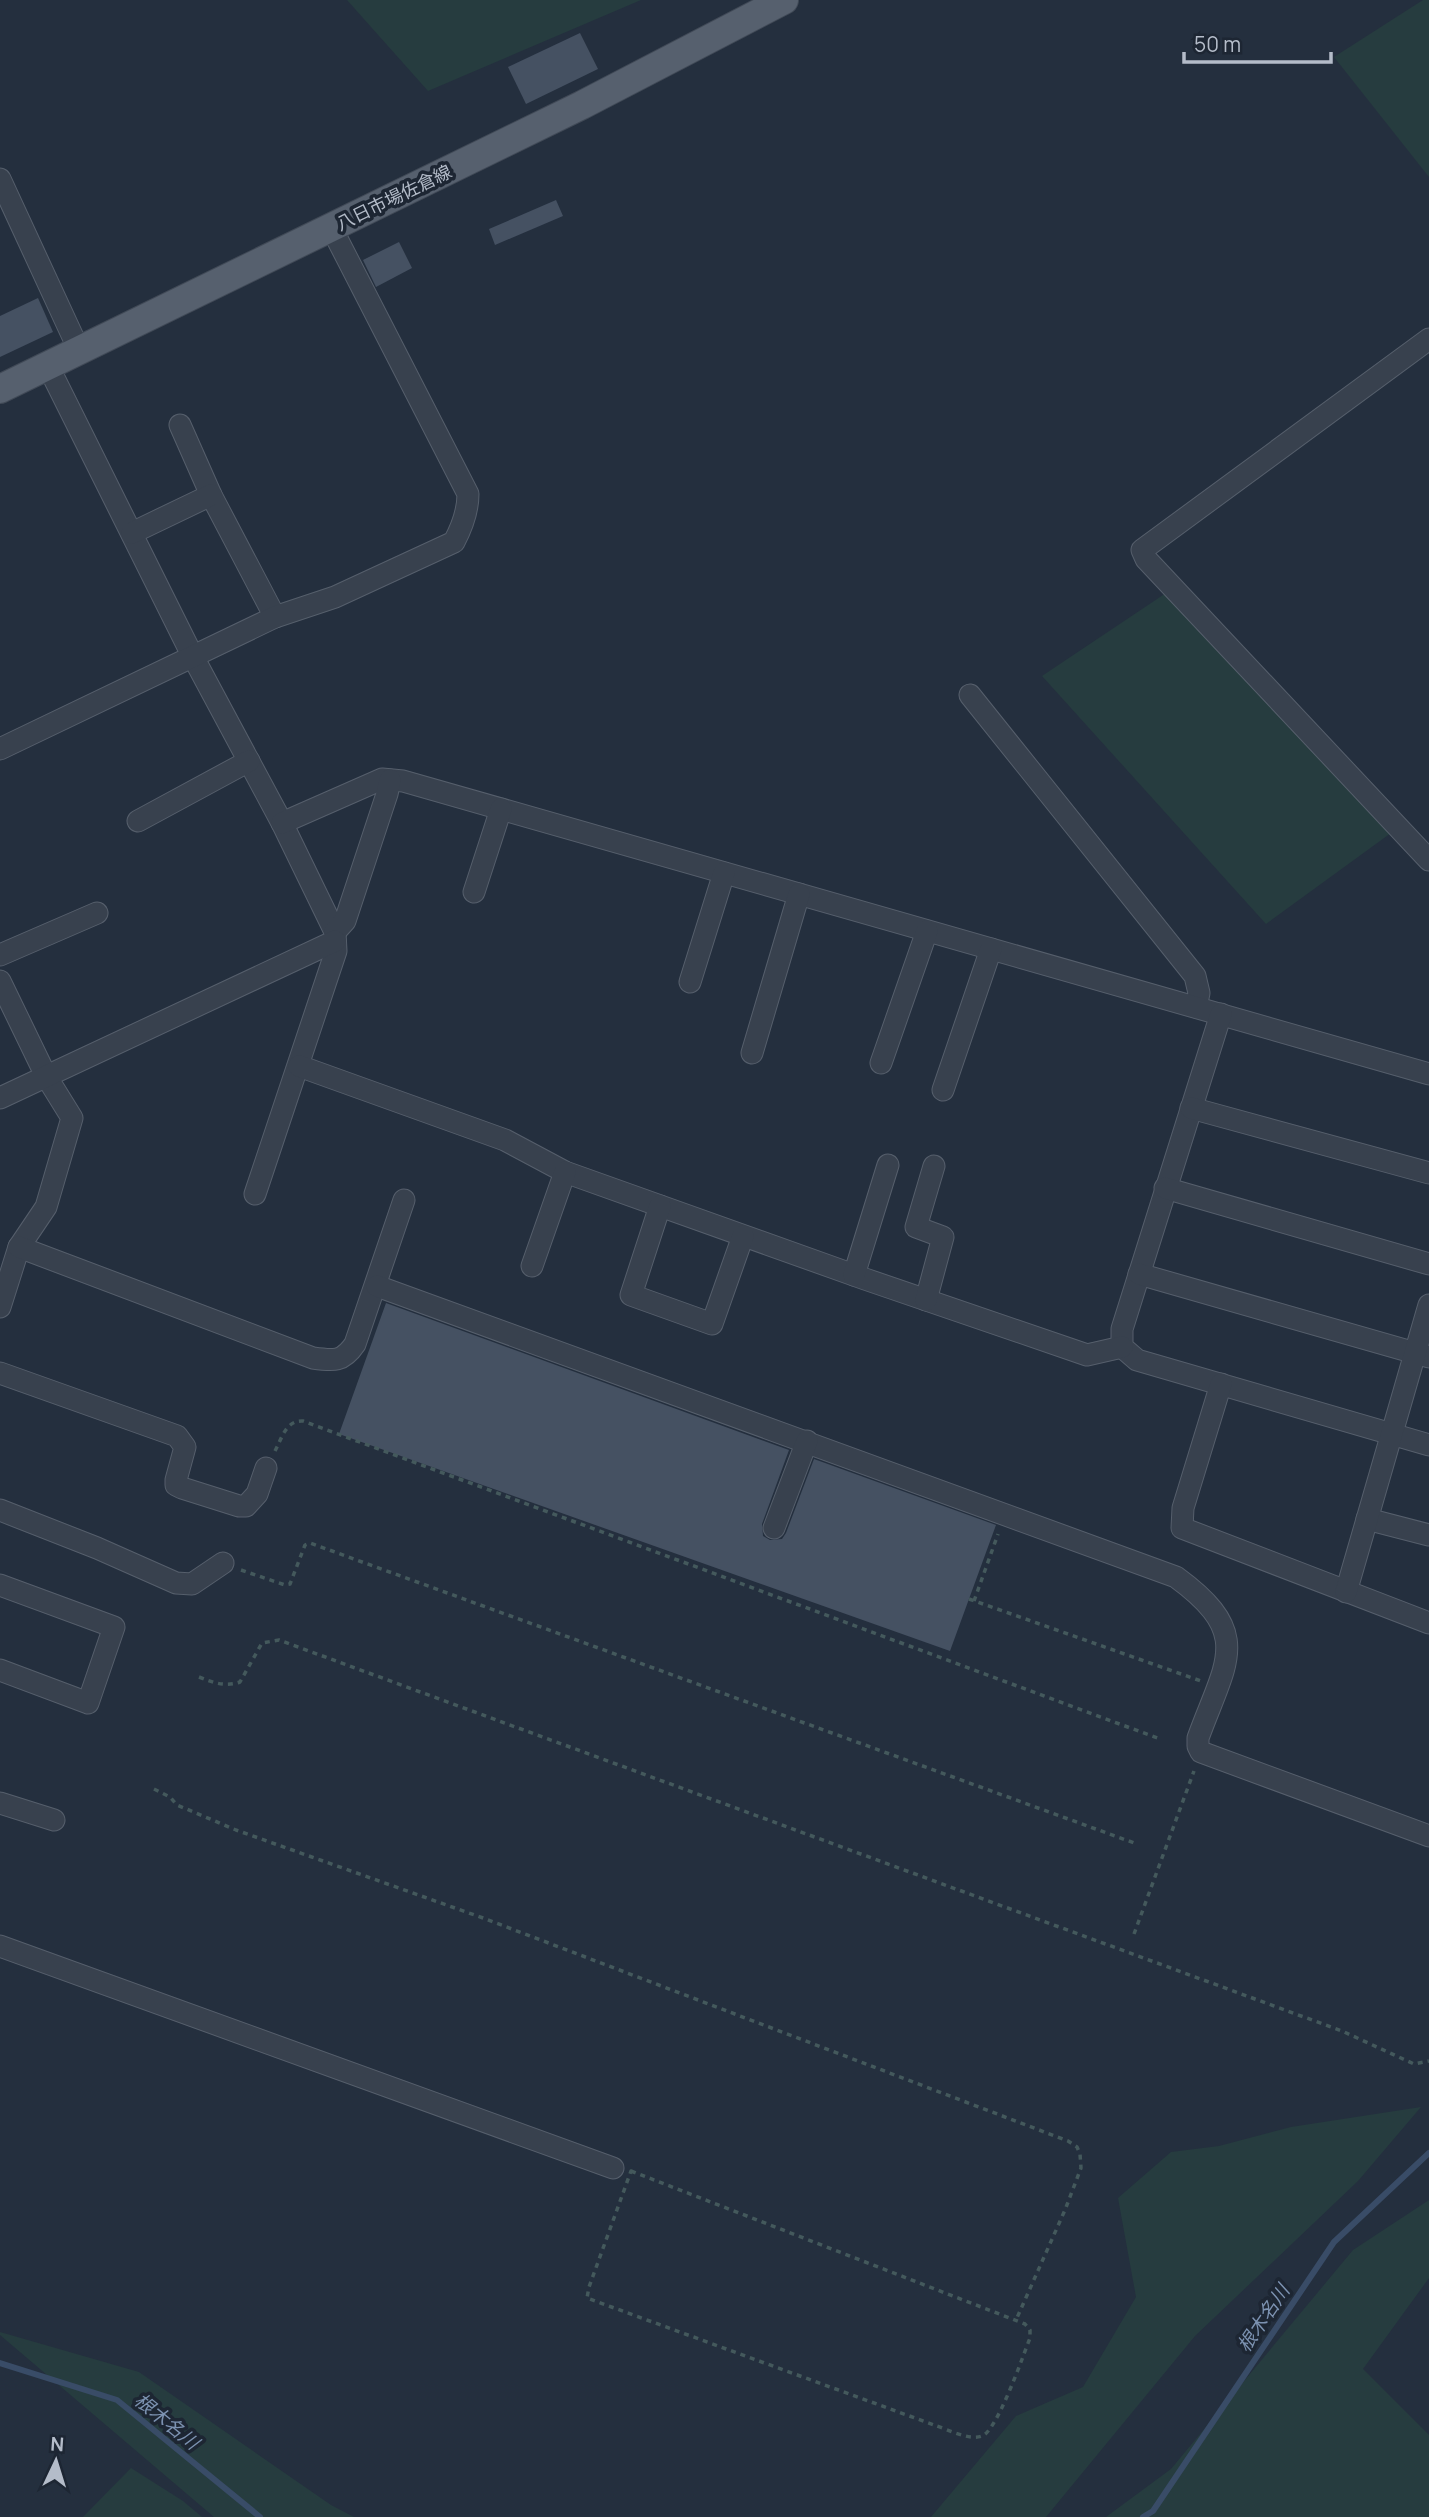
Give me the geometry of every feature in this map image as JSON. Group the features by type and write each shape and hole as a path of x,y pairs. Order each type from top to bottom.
{"main road":[{"name":"八日市場佐倉線","path":"0,389 582,105 784,0"}],"street":[{"path":"0,179 79,349"},
{"path":"0,749 275,617 335,597 454,542 461,531 468,506 468,494 332,229"},
{"path":"1429,339 1142,550 1146,559 1429,860"},
{"path":"48,366 192,655 282,823 335,936 336,951 255,1194"},
{"path":"180,425 211,495 275,617"},
{"path":"132,533 211,495"},
{"path":"970,695 1195,976 1199,993 1196,1007"},
{"path":"138,821 249,761"},
{"path":"282,823 382,779 402,781 1428,1071"},
{"path":"0,1098 335,936 345,921 390,780"},
{"path":"474,892 501,809"},
{"path":"690,982 724,873"},
{"path":"752,1053 799,894"},
{"path":"0,955 97,913"},
{"path":"881,1063 928,931"},
{"path":"943,1090 991,949"},
{"path":"0,981 5,1003 72,1118 46,1206 19,1247 0,1307"},
{"path":"1220,1014 1122,1329 1122,1347 1137,1360 1429,1445"},
{"path":"299,1066 505,1140 559,1170 1087,1355 1122,1347"},
{"path":"1191,1108 1429,1173"},
{"path":"854,1275 888,1164"},
{"path":"926,1300 943,1237 916,1227 934,1166"},
{"path":"532,1266 559,1170"},
{"path":"1165,1188 1429,1264"},
{"path":"19,1247 313,1358 332,1361 348,1355 355,1344 377,1286 404,1200"},
{"path":"660,1206 631,1295 712,1324 743,1236"},
{"path":"1139,1274 1423,1355"},
{"path":"377,1286 1164,1571 1192,1589 1219,1616 1228,1641 1227,1657 1198,1738 1201,1752 1429,1836"},
{"path":"1346,1592 1391,1434 1423,1355 1429,1305"},
{"path":"0,1373 177,1436 185,1447 176,1480 176,1485 182,1488 246,1506 257,1494 266,1468"},
{"path":"1221,1384 1183,1508 1182,1528 1429,1623"},
{"path":"774,1528 807,1441"},
{"path":"0,1510 176,1583 192,1584 223,1563"},
{"path":"1367,1519 1429,1535"},
{"path":"0,1585 114,1627 88,1703 0,1670"},
{"path":"0,1803 54,1820"},
{"path":"0,1947 613,2168"}],"path":[{"path":"266,1468 290,1423 295,1420 303,1421 1160,1739"},
{"path":"1005,1513 971,1600 1217,1686"},
{"path":"223,1563 285,1585 290,1584 305,1545 310,1543 1137,1844"},
{"path":"199,1678 216,1684 231,1685 240,1682 262,1643 279,1640 1342,2031 1414,2064 1429,2061"},
{"path":"1134,1934 1201,1752"},
{"path":"154,1789 170,1797 177,1805 236,1830 483,1918 1068,2141 1077,2147 1081,2168 1016,2320"},
{"path":"631,2171 1016,2320 1025,2323 1030,2330 1030,2338 989,2432 981,2437 970,2437 587,2298 631,2171"}],"green space":[{"path":"347,0 641,0 428,91"},
{"path":"1423,0 1429,0 1429,177 1334,57"},
{"path":"1166,593 1391,833 1266,924 1042,676"},
{"path":"1421,2107 1358,2181 1195,2336 1046,2517 931,2517 1016,2416 1083,2387 1136,2297 1118,2198 1171,2152 1219,2146 1291,2127"},
{"path":"1429,2200 1429,2278 1363,2369 1429,2435 1429,2517 1106,2517 1171,2469 1353,2250"},
{"path":"0,2332 139,2372 331,2505 354,2517 214,2517 0,2335"},
{"path":"131,2468 183,2501 202,2517 83,2517"}],"building":[{"path":"580,33 598,69 526,104 508,67"},
{"path":"556,200 563,216 495,245 489,229"},
{"path":"399,242 412,268 376,287 363,260"},
{"path":"38,298 53,332 0,357 0,316"},
{"path":"386,1303 789,1450 762,1524 763,1536 770,1540 782,1539 786,1533 814,1459 996,1525 950,1651 339,1434"}],"waterway":[{"name":"根木名川","path":"1143,2517 1153,2511 1334,2242 1429,2153"},
{"name":"根木名川","path":"0,2363 117,2400 260,2517"}]}
